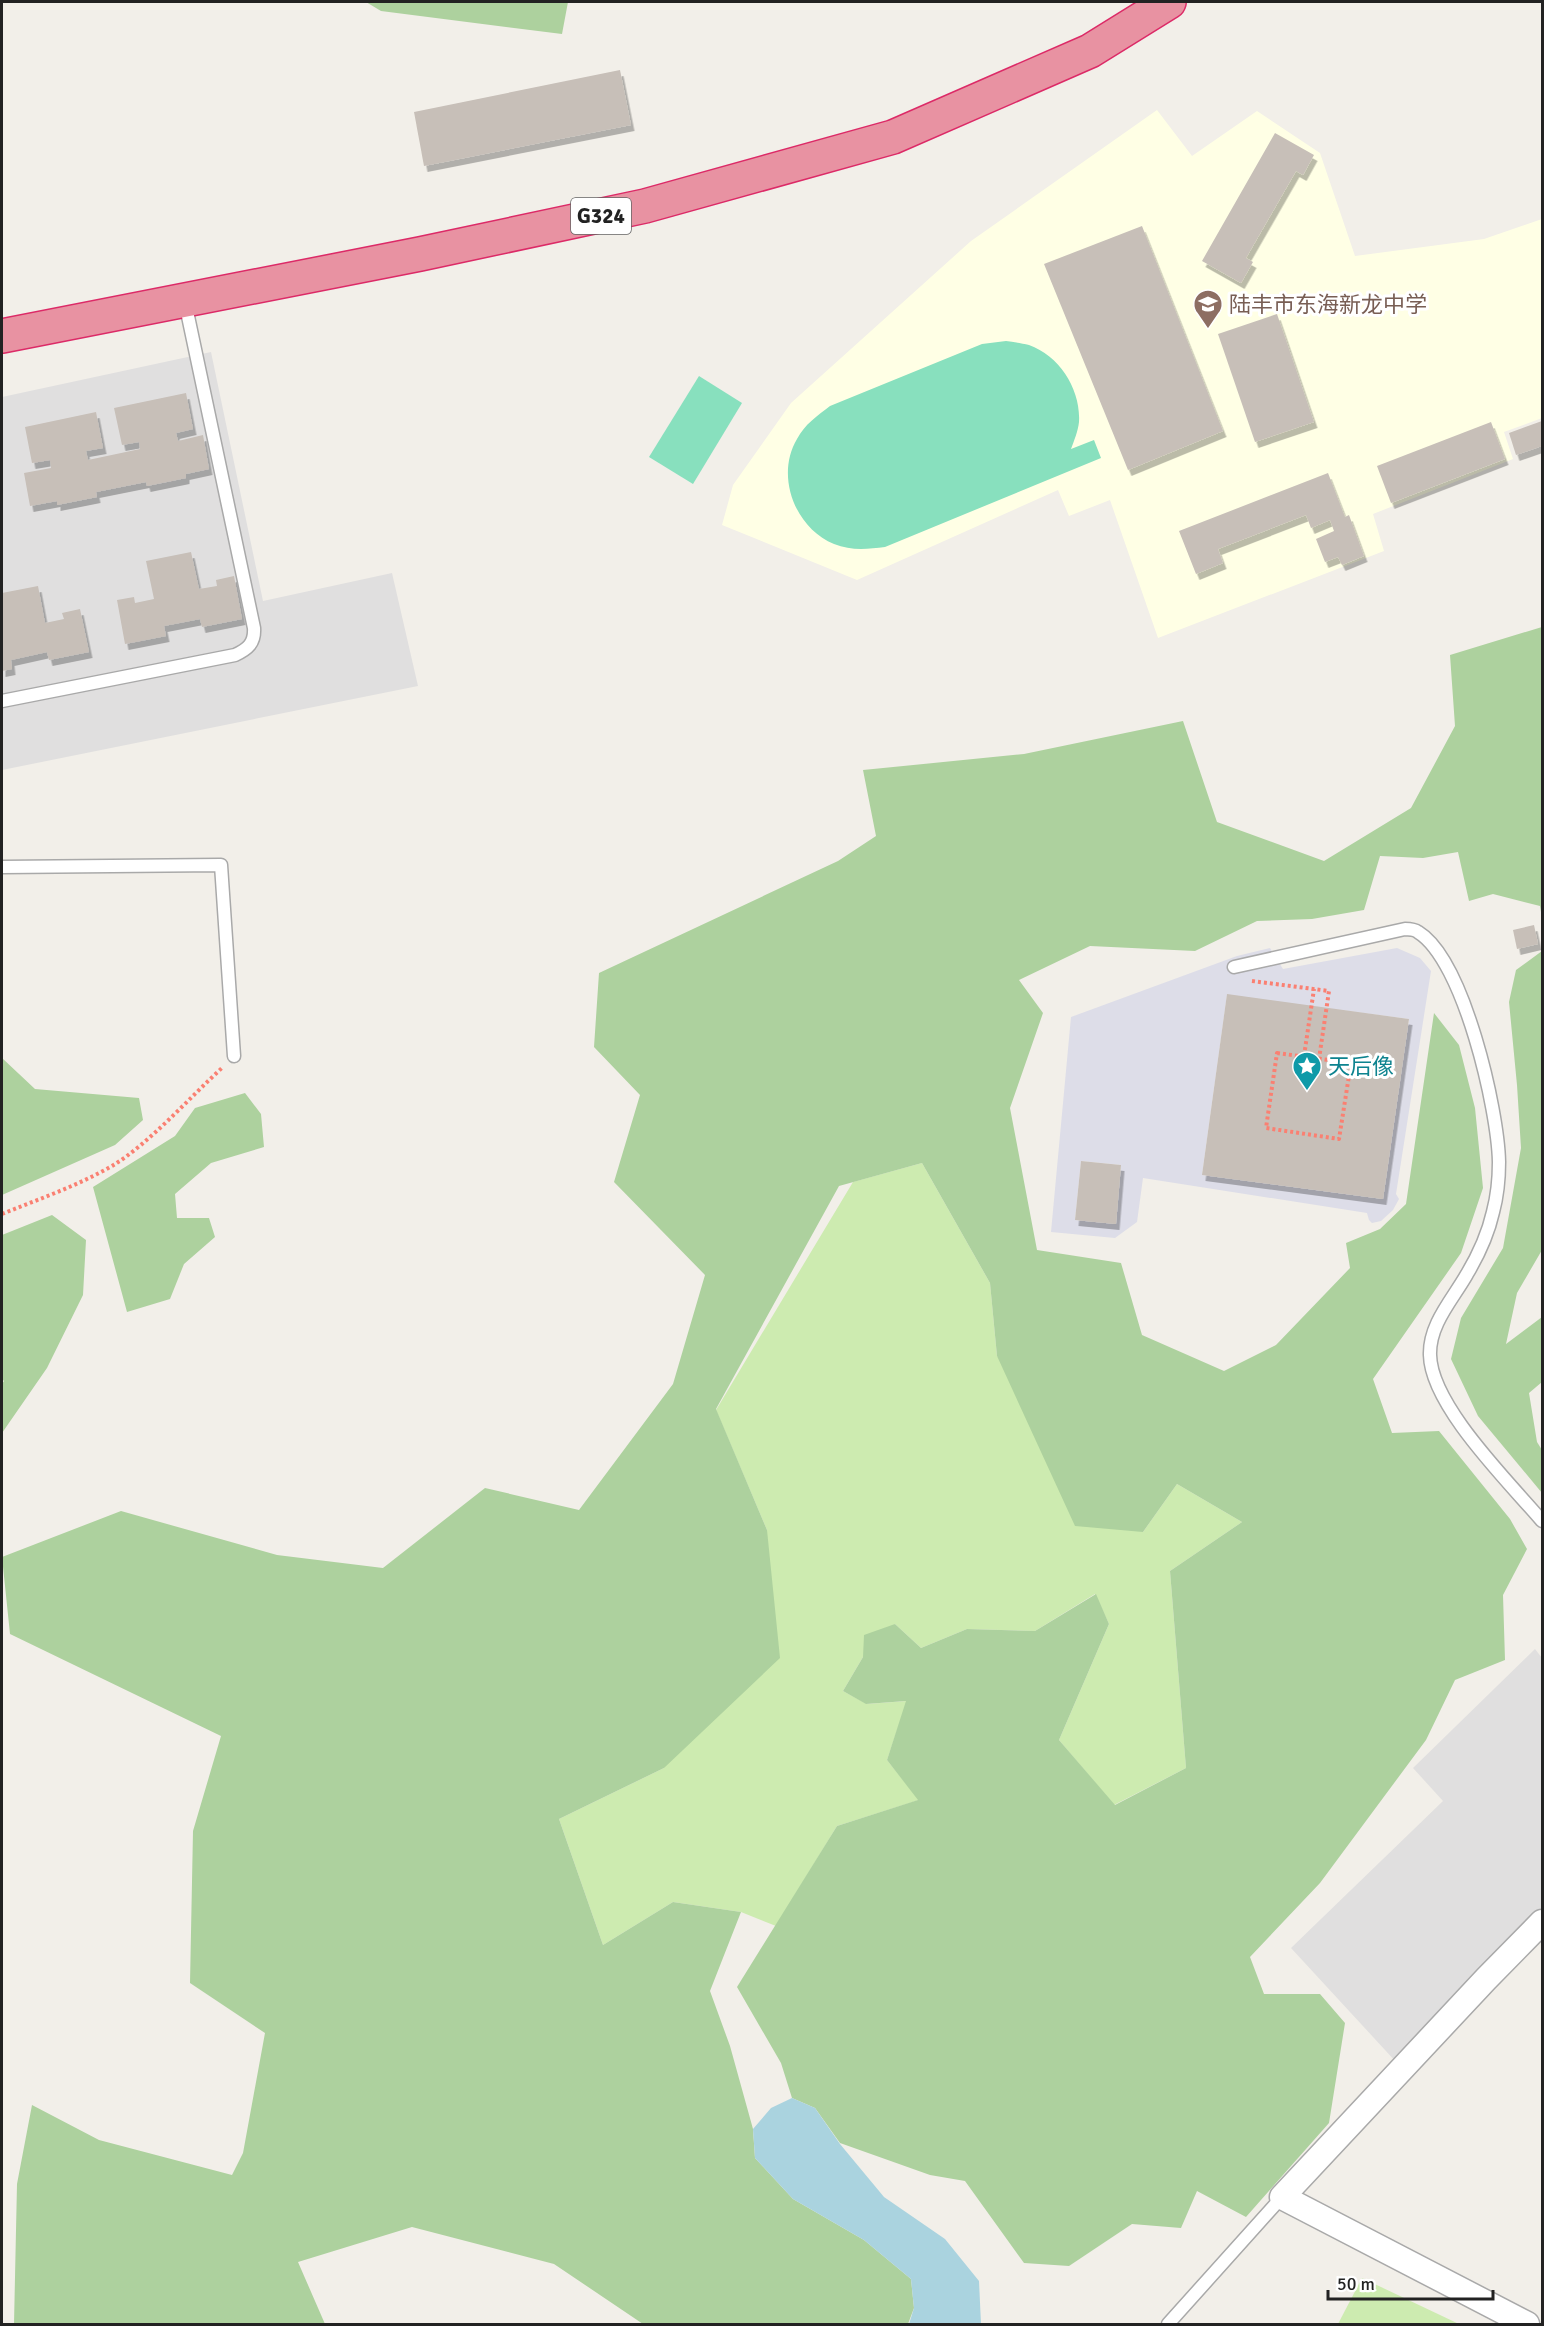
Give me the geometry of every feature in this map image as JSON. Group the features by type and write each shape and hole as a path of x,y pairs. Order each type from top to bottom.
{"highway":[{"name":"G324","path":"2,336 420,254 645,206 892,137 1090,51 1169,2"}],"street":[{"path":"1527,2325 1282,2197 1542,1922"}],"lane":[{"path":"2,701 234,655 251,646 255,637 254,628 184,301"},
{"path":"2,867 221,865 234,1056"},
{"path":"1238,966 1405,929 1416,930 1427,939 1446,965 1463,1002 1484,1068 1494,1118 1498,1162 1494,1211 1482,1248 1446,1307 1434,1332 1430,1355 1434,1380 1450,1412 1542,1521"},
{"path":"1168,2325 1282,2197"}],"path":[{"path":"1238,966 1245,980 1329,991 1319,1059"},
{"path":"1304,1057 1314,989"},
{"path":"1276,1053 1319,1059 1351,1063 1339,1139 1266,1128 1276,1053"},
{"path":"2,1214 76,1184 114,1165 146,1139 234,1056"}],"shaded area":[{"name":"陆丰市东海新龙中学","path":"1157,110 1192,156 1257,111 1320,153 1355,256 1484,239 1542,219 1542,418 1504,432 1513,459 1373,514 1384,551 1158,638 1110,500 1069,516 1058,490 857,580 722,525 733,485 791,403 971,241"},
{"path":"211,352 263,601 392,573 418,686 2,770 2,397"},
{"path":"1270,948 1283,969 1397,948 1420,958 1431,971 1396,1194 1399,1199 1393,1210 1381,1221 1372,1223 1367,1213 1143,1178 1137,1222 1115,1238 1051,1232 1071,1017 1237,956","holes":["1227,995 1409,1019 1383,1199 1202,1175","1081,1161 1121,1165 1116,1224 1075,1220"]},
{"path":"1535,1649 1542,1658 1542,1908 1497,1953 1397,2063 1291,1948 1443,1801 1413,1768"}],"green space":[{"path":"366,2 568,2 562,34 381,11"},
{"path":"1006,341 1029,345 1040,350 1059,366 1072,386 1079,410 1079,422 1071,449 1094,440 1101,458 885,547 847,548 820,536 809,526 799,514 793,499 788,469 797,439 812,421 830,406 982,344"},
{"path":"699,376 742,403 693,484 649,457"},
{"path":"1542,627 1542,918 1540,906 1493,894 1469,901 1458,852 1423,858 1380,856 1364,910 1312,919 1257,921 1195,951 1090,946 1019,980 1043,1013 1010,1108 1037,1250 1121,1263 1142,1335 1224,1371 1276,1345 1350,1268 1346,1243 1380,1229 1406,1204 1434,1013 1459,1045 1475,1108 1483,1188 1461,1253 1373,1379 1392,1433 1439,1431 1510,1519 1527,1549 1503,1595 1505,1660 1455,1680 1426,1740 1320,1883 1250,1957 1264,1994 1320,1994 1345,2023 1329,2123 1246,2217 1197,2191 1181,2228 1132,2224 1069,2266 1024,2263 965,2181 930,2175 840,2143 815,2108 792,2098 781,2063 737,1987 837,1826 918,1800 887,1760 906,1701 866,1704 843,1691 863,1657 864,1635 895,1624 921,1648 967,1629 1035,1631 1096,1594 1109,1624 1059,1740 1115,1805 1186,1768 1170,1571 1242,1522 1177,1484 1143,1532 1075,1526 997,1356 990,1283 922,1163 839,1186 716,1409 767,1530 780,1658 664,1768 559,1819 603,1945 673,1902 741,1912 710,1991 730,2046 753,2129 755,2158 793,2199 864,2240 911,2279 914,2308 908,2324 643,2324 554,2264 412,2227 298,2262 325,2324 14,2324 17,2184 32,2105 99,2140 232,2175 243,2153 265,2033 190,1983 193,1831 221,1736 10,1634 2,1557 121,1511 277,1555 383,1568 485,1488 579,1510 673,1384 705,1275 614,1182 640,1095 594,1047 599,973 838,861 876,836 863,770 1024,754 1183,721 1217,822 1324,861 1411,808 1455,726 1450,655"},
{"path":"1542,951 1542,1250 1517,1293 1506,1344 1542,1317 1542,1382 1529,1393 1537,1442 1542,1450 1542,1493 1478,1416 1451,1359 1461,1318 1503,1248 1521,1148 1509,1002 1516,970"},
{"path":"2,1058 35,1089 139,1098 143,1120 115,1145 2,1195"},
{"path":"245,1093 261,1114 264,1147 211,1163 175,1194 177,1218 209,1218 215,1237 184,1264 170,1299 127,1312 93,1187 175,1136 195,1108"},
{"path":"922,1163 990,1283 997,1356 1143,1532 1177,1484 1242,1522 1170,1571 1186,1768 1114,1805 1059,1740 1109,1624 1095,1594 1035,1631 967,1629 921,1648 895,1624 863,1657 843,1691 867,1704 907,1701 887,1760 919,1800 837,1826 776,1926 741,1912 673,1902 603,1945 559,1819 664,1768 767,1530 716,1410 853,1182"},
{"path":"52,1215 86,1240 83,1295 47,1368 2,1433 2,1384 4,1381 2,1379 2,1235"},
{"path":"1362,2278 1459,2324 1338,2324"}],"water":[{"path":"792,2098 815,2108 840,2144 884,2197 945,2239 979,2281 981,2324 909,2324 914,2308 911,2279 864,2240 793,2199 755,2158 753,2129 771,2108"}],"building":[{"path":"620,70 631,125 424,166 414,112"},
{"path":"1275,133 1314,155 1303,175 1296,171 1246,258 1253,262 1241,283 1202,261"},
{"path":"1142,226 1223,431 1128,470 1044,264"},
{"path":"1277,314 1314,422 1255,442 1218,334"},
{"path":"186,393 193,429 176,433 178,441 203,435 209,469 186,474 186,478 147,486 146,482 96,492 97,497 57,505 57,501 30,506 24,473 51,468 50,460 32,463 25,427 96,412 103,448 86,451 88,460 140,449 139,442 122,445 114,408"},
{"path":"1542,421 1542,446 1516,455 1509,433"},
{"path":"1491,422 1505,459 1391,503 1377,466"},
{"path":"1328,473 1345,517 1349,515 1364,556 1342,565 1338,557 1325,562 1316,539 1334,531 1330,520 1311,528 1306,515 1218,549 1223,563 1196,574 1179,531"},
{"path":"191,552 199,589 217,586 216,580 234,576 242,619 202,627 200,619 164,626 166,636 125,644 117,600 134,597 135,603 154,599 146,561"},
{"path":"38,586 45,623 64,619 62,613 80,609 89,652 49,660 47,652 11,660 12,669 2,671 2,593"},
{"path":"1534,925 1538,944 1517,949 1513,930"},
{"path":"1227,994 1409,1019 1383,1199 1202,1175"},
{"path":"1081,1161 1121,1165 1116,1224 1075,1220"}],"place":[{"name":"陆丰市东海新龙中学","path":"1208,330"},
{"name":"天后像","path":"1307,1092"}]}
